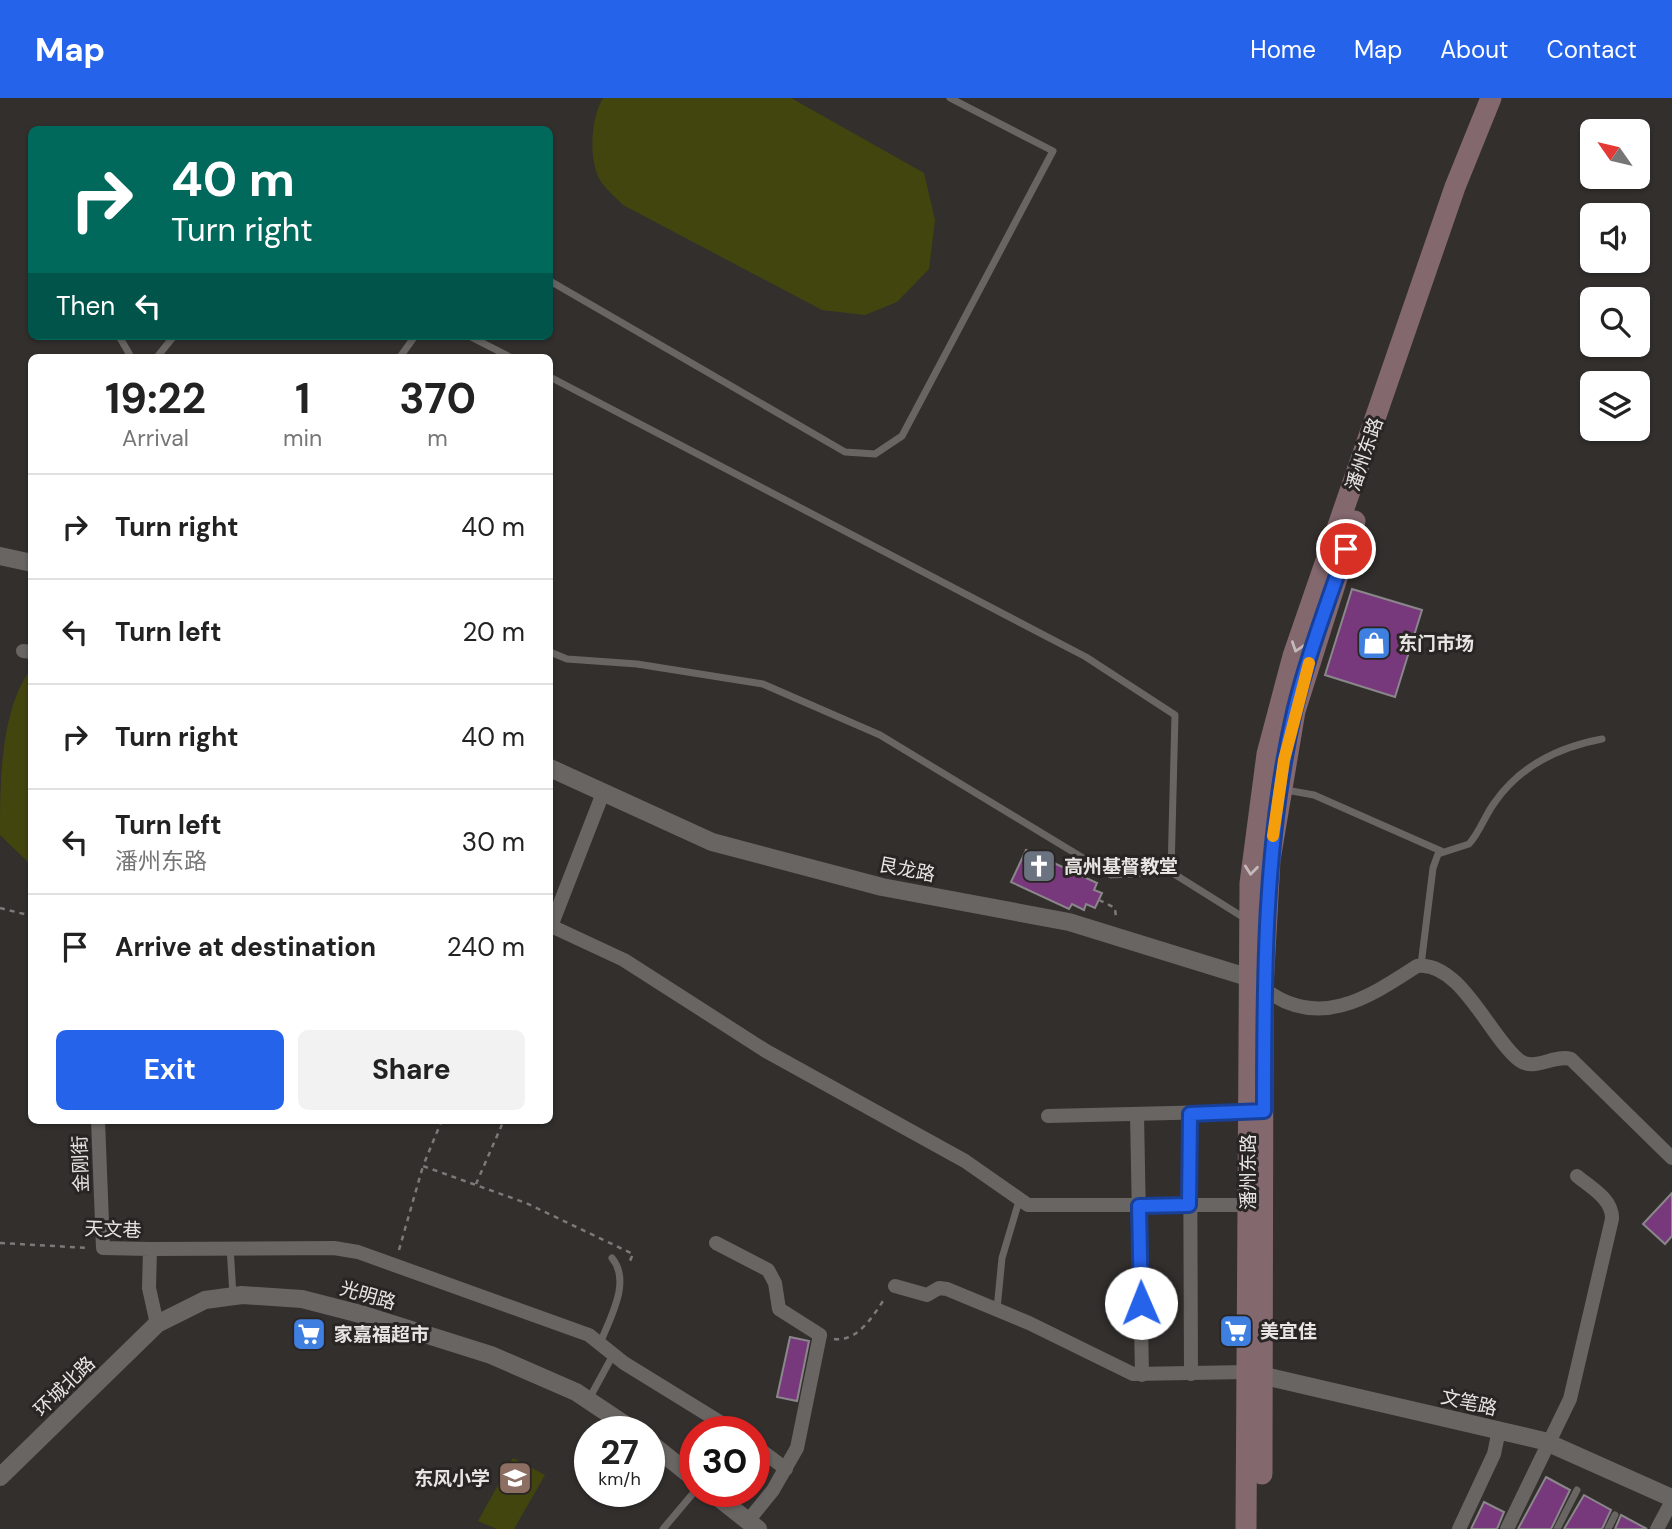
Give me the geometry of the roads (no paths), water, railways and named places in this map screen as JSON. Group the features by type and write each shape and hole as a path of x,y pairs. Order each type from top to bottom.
{"main road":[{"name":"潘州东路","path":"1260,1529 1256,1374 1255,982 1257,924 1280,702 1293,656 1442,223 1491,98"},
{"name":"潘州东路","path":"1270,790 1340,566 1458,216 1506,98"},
{"name":"潘州东路","path":"1246,1529 1256,1374"}],"street":[{"path":"0,556 28,562"},
{"name":"艮龙路","path":"553,769 712,842 882,887 1069,922 1255,982"},
{"path":"553,919 603,793"},
{"path":"553,928 631,964 766,1051 965,1161 1019,1201 1031,1206 1256,1205"},
{"path":"1255,982 1280,1001 1293,1006 1335,1008 1364,1000 1421,965 1446,976 1482,1010 1517,1059 1532,1064 1565,1058 1578,1064 1672,1158"},
{"path":"1048,1116 1256,1112"},
{"path":"1190,1114 1191,1374"},
{"path":"1137,1115 1142,1375"},
{"name":"金刚街","path":"98,1124 103,1248"},
{"path":"1507,1529 1550,1444 1578,1373 1612,1219 1611,1209 1605,1200 1577,1176"},
{"path":"716,1243 768,1270 775,1283 779,1310 820,1335 805,1425 786,1469 753,1525 730,1507"},
{"name":"天文巷","path":"103,1248 150,1249 149,1288 156,1324"},
{"path":"150,1249 334,1248 359,1252 585,1334 613,1355 710,1416"},
{"path":"895,1286 927,1295 943,1288 997,1310 1130,1373 1256,1374"},
{"name":"光明路","path":"156,1324 205,1300 259,1294 302,1299 364,1315 501,1359 548,1378 612,1416"},
{"name":"环城北路","path":"0,1477 156,1324"},
{"name":"文笔路","path":"1256,1374 1550,1444 1672,1500"},
{"path":"1459,1529 1494,1454 1499,1430"},
{"path":"665,1455 679,1466"},
{"path":"770,1457 786,1469"},
{"path":"1657,1529 1672,1500"}],"lane":[{"path":"553,283 845,452 875,453 902,436 1053,151 950,98"},
{"path":"159,354 171,340"},
{"path":"478,340 504,354"},
{"path":"553,379 1086,657 1175,715 1171,872"},
{"path":"553,653 567,659 637,664 763,684 880,735 1111,875 1171,872 1257,924"},
{"path":"1270,790 1314,795 1441,851 1469,844 1496,800 1523,770 1575,744 1602,739"},
{"path":"1421,965 1433,868 1441,851"},
{"path":"997,1310 1002,1258 1019,1201"},
{"path":"230,1247 233,1296"},
{"path":"600,1345 620,1287 620,1272 612,1258"},
{"path":"588,1400 613,1355"},
{"path":"1557,1529 1577,1490"},
{"path":"663,1529 682,1507"},
{"path":"1608,1529 1615,1515"}],"place":[{"name":"东门市场","path":"1374,643"},
{"name":"高州基督教堂","path":"1039,866"},
{"name":"美宜佳","path":"1236,1331"},
{"name":"家嘉福超市","path":"309,1334"},
{"name":"东风小学","path":"515,1478"}]}
